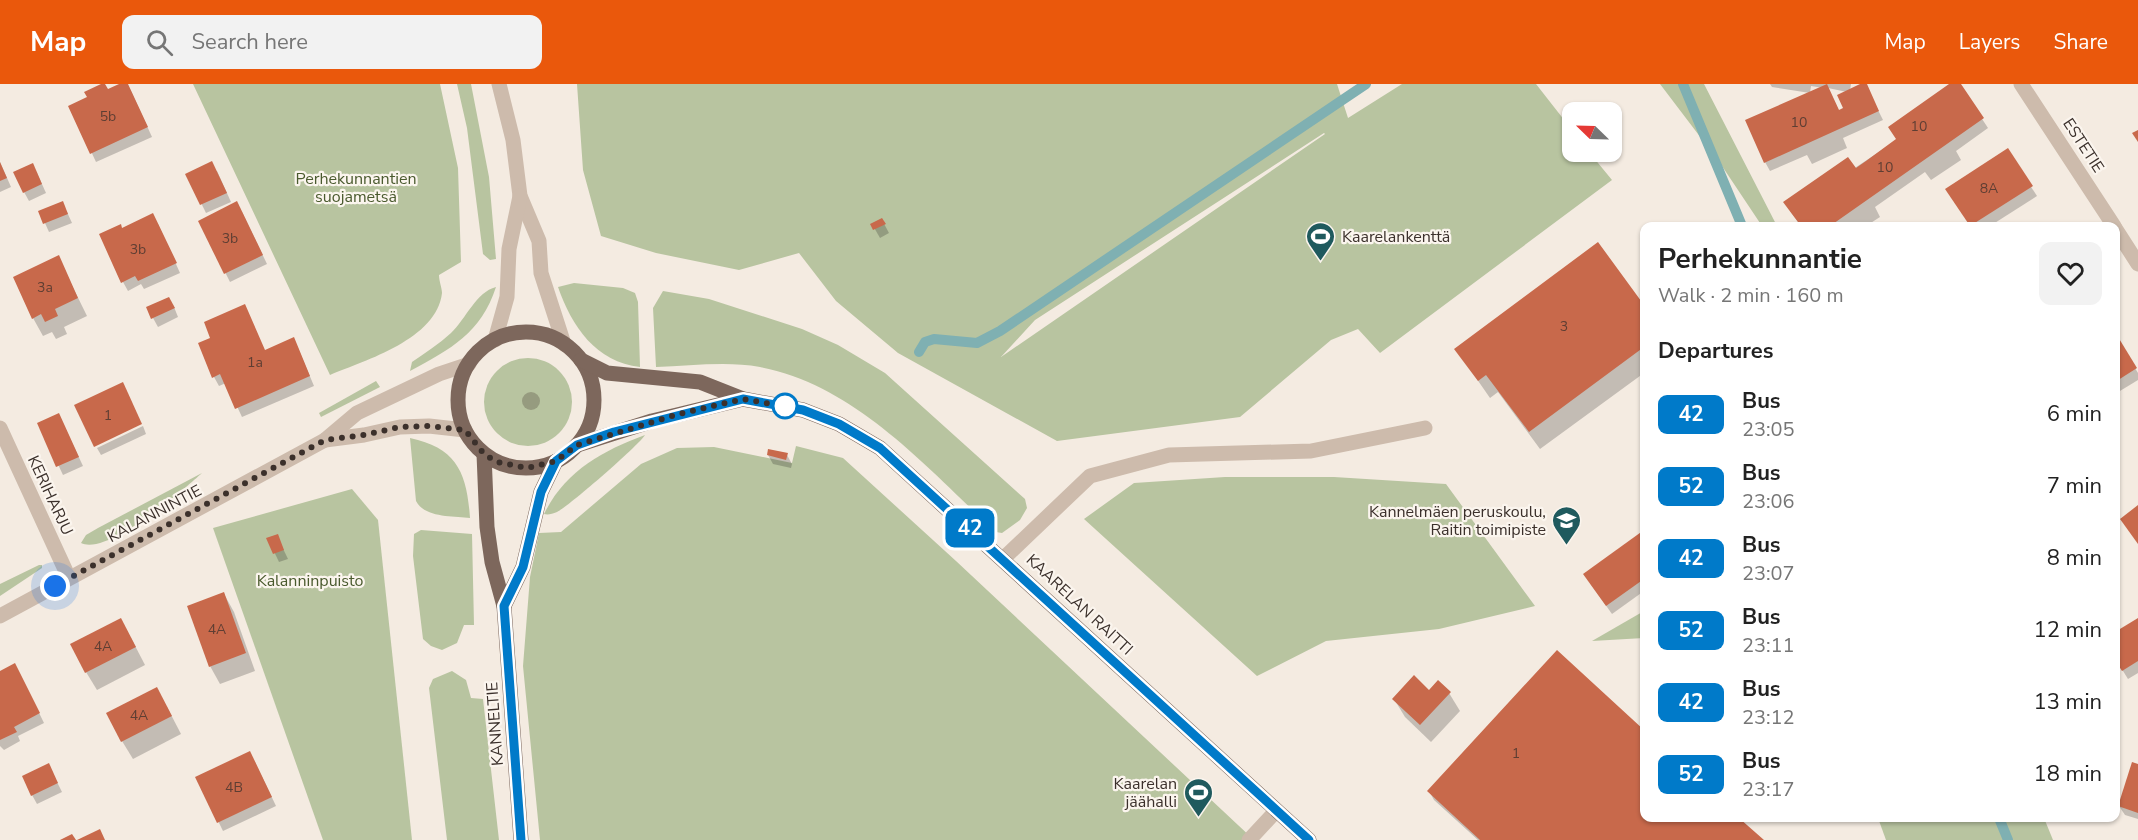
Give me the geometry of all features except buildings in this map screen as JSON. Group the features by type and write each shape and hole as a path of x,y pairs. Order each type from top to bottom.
{"main road":[{"path":"530,333 548,336 564,344 581,360 588,373 594,403 592,418 577,445 556,461 542,467 519,468 497,462 484,454 465,430 458,403 459,389 469,363 495,340 512,334 530,333"},
{"name":"KAARELAN RAITTI","path":"581,360 607,373 700,382 743,399 803,410 839,424 880,448 1004,558 1309,840"},
{"name":"KAARELAN RAITTI","path":"577,445 652,421 743,399"},
{"name":"KANNELTIE","path":"484,454 487,527 492,562 504,606 521,840"},
{"path":"504,606 523,567 541,492 556,461"}],"street":[{"path":"499,84 513,140 520,196 539,241 541,273 564,344"},
{"name":"ESTETIE","path":"2021,84 2112,222"},
{"path":"495,340 507,297 509,249 520,196"},
{"name":"ESTETIE","path":"2120,235 2138,264"},
{"name":"KALANNINTIE","path":"0,616 325,440 357,412 439,374 469,363"},
{"name":"KALANNINTIE","path":"325,440 400,427 429,426 465,430"},
{"name":"KERIHARJU","path":"0,428 69,578"},
{"path":"1004,558 1090,476 1169,455 1311,451 1425,428"},
{"path":"1249,840 1276,811"}],"green space":[{"name":"Perhekunnantien suojametsä","path":"193,84 440,84 458,168 461,262 439,275 442,293 437,309 427,323 398,346 330,375"},
{"path":"457,84 471,84 489,177 496,259 490,260 483,254 467,128"},
{"path":"577,84 1337,84 1348,118 1402,84 1536,84 1562,117 1562,162 1597,162 1612,180 1380,353 1358,329 1331,340 1240,417 1057,441 898,353 836,301 799,253 739,270 656,253 601,236 583,170","holes":["1325,134 1001,357 1035,320"]},
{"path":"1660,84 1704,84 1775,222 1759,222 1720,163"},
{"path":"574,283 623,288 635,293 638,302 640,367 624,364 611,358 598,350 578,329 558,287"},
{"path":"496,287 482,316 463,338 410,371 412,362 451,333 477,300"},
{"path":"663,291 709,299 802,329 838,345 885,373 1025,499 1027,508 1020,520 1002,533 996,532 917,457 888,433 859,411 828,392 795,377 760,367 735,364 656,367 653,308"},
{"path":"528,358 553,365 565,377 572,402 565,427 553,439 528,446 503,439 491,427 484,402 491,377 503,365"},
{"path":"376,381 380,387 321,417 319,413"},
{"path":"645,435 575,499 557,512 544,514 563,486 586,464 614,448"},
{"path":"410,438 439,448 456,465 466,488 470,518 433,513 420,507 416,501"},
{"path":"796,446 843,458 1254,840 540,840 523,666 530,577 539,533 561,532 641,464 677,448 714,447 792,463"},
{"path":"202,473 144,520 125,531 108,540 93,544 81,543 86,535 98,528"},
{"path":"1225,477 1334,477 1446,484 1535,606 1439,629 1326,641 1257,676 1084,519 1134,483"},
{"name":"Kalanninpuisto","path":"352,489 378,520 412,840 323,840 213,528"},
{"path":"421,530 472,534 474,625 464,625 457,643 442,650 431,646 423,639 413,556 414,534"},
{"path":"42,565 42,568 0,596 0,584"},
{"path":"1640,613 1640,638 1592,641"},
{"path":"452,671 466,680 471,698 483,699 499,840 447,840 429,688 433,679"},
{"path":"1879,822 2046,822 2053,840 1886,840"}],"waterway":[{"path":"919,352 925,342 934,339 977,343 1000,331 1366,84"},
{"path":"1683,84 1740,222"},
{"path":"2001,822 2008,840"}],"bus line":[{"name":"42","path":"521,840 504,606 523,567 541,492 556,461 577,445 614,432 743,399 803,410 839,424 880,448 1004,558 1309,840"}],"place":[{"name":"Kaarelankenttä","path":"1321,262"},
{"name":"Kannelmäen peruskoulu, Raitin toimipiste","path":"1567,546"},
{"name":"Kaarelan jäähalli","path":"1198,818"}],"route":[{"path":"55,586 200,510 325,440 400,427 429,426 465,430 477,447 497,462 512,467 542,467 556,461 577,445 679,414 743,399 789,407 785,406"}]}
